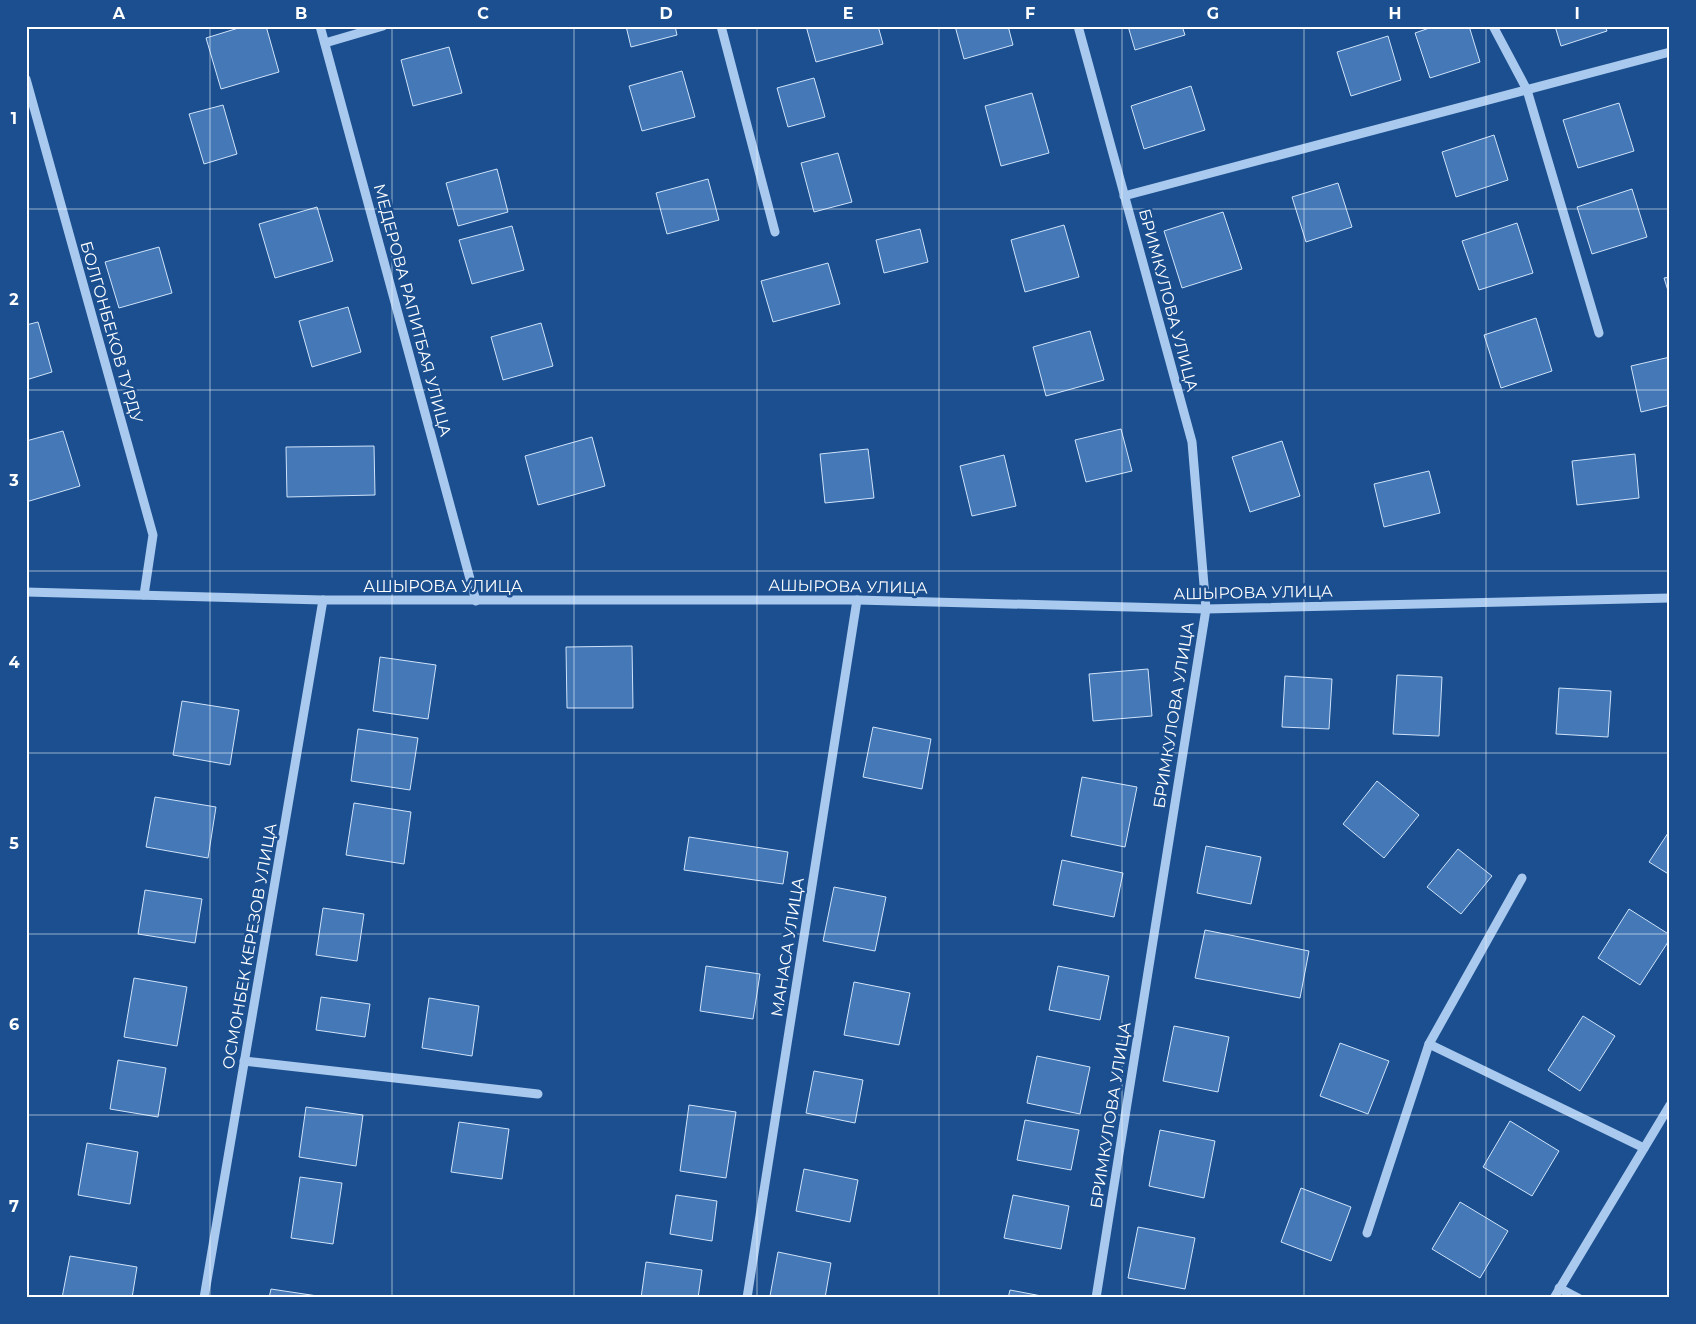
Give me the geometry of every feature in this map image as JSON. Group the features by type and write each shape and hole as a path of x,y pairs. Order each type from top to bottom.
{"street":[{"name":"МЕДЕРОВА РАПИТБАЯ УЛИЦА","path":"320,26 476,601"},
{"path":"325,43 383,26"},
{"path":"721,26 775,232"},
{"name":"БРИМКУЛОВА УЛИЦА","path":"1078,26 1192,442 1206,609 1096,1298"},
{"path":"1493,26 1527,90 1599,333"},
{"path":"1124,196 1670,52"},
{"name":"БОЛГОНБЕКОВ ТУРДУ","path":"26,78 31,113 154,535 144,595"},
{"name":"АШЫРОВА УЛИЦА","path":"26,592 323,600 857,600 1206,609 1670,598"},
{"name":"ОСМОНБЕК КЕРЕЗОВ УЛИЦА","path":"204,1298 323,600"},
{"name":"МАНАСА УЛИЦА","path":"748,1298 857,600"},
{"path":"1367,1233 1429,1044 1522,878"},
{"path":"1429,1044 1644,1148"},
{"path":"244,1061 538,1094"},
{"path":"1554,1298 1670,1105"},
{"path":"1559,1288 1578,1298"}],"building":[{"path":"245,26 266,26 279,72 221,89 206,38"},
{"path":"626,26 675,26 677,35 631,47"},
{"path":"806,26 878,26 883,44 816,62"},
{"path":"955,26 1008,26 1013,45 964,59"},
{"path":"1128,26 1182,26 1185,35 1135,50"},
{"path":"1435,26 1469,26 1480,62 1430,78 1415,33"},
{"path":"1555,26 1605,26 1607,31 1561,46"},
{"path":"1388,36 1401,80 1351,96 1337,52"},
{"path":"449,47 462,93 413,106 401,60"},
{"path":"682,71 695,117 642,131 629,86"},
{"path":"814,78 825,117 788,127 777,88"},
{"path":"1191,86 1205,130 1144,149 1131,106"},
{"path":"1032,93 1049,153 1001,166 985,106"},
{"path":"1619,103 1634,151 1578,168 1563,120"},
{"path":"223,105 237,154 204,164 189,114"},
{"path":"1494,135 1508,180 1456,197 1442,152"},
{"path":"838,153 852,202 814,212 801,163"},
{"path":"497,169 508,212 458,226 446,183"},
{"path":"708,179 719,220 667,234 656,193"},
{"path":"1338,183 1352,227 1306,242 1292,197"},
{"path":"1632,189 1647,237 1592,254 1577,207"},
{"path":"317,207 333,261 275,278 259,224"},
{"path":"1223,212 1242,269 1182,288 1164,231"},
{"path":"1517,223 1533,273 1479,290 1462,241"},
{"path":"1064,225 1079,277 1025,292 1011,240"},
{"path":"512,226 524,270 472,284 459,240"},
{"path":"920,229 928,262 884,273 876,240"},
{"path":"159,247 172,293 119,308 105,262"},
{"path":"828,263 840,304 773,322 761,281"},
{"path":"1670,277 1670,297 1664,278"},
{"path":"348,307 361,352 312,367 299,321"},
{"path":"1536,318 1552,371 1501,388 1484,335"},
{"path":"38,322 52,372 26,380 26,325"},
{"path":"541,323 553,366 503,380 491,337"},
{"path":"1090,331 1104,380 1046,396 1033,347"},
{"path":"1670,357 1670,405 1641,412 1631,366"},
{"path":"1121,429 1132,471 1086,482 1075,440"},
{"path":"63,431 80,486 26,502 26,441"},
{"path":"592,437 605,486 538,505 525,456"},
{"path":"1282,441 1300,496 1250,512 1232,457"},
{"path":"374,446 375,495 287,497 286,447"},
{"path":"868,449 874,498 825,503 820,454"},
{"path":"1635,454 1639,498 1577,505 1572,461"},
{"path":"1004,455 1016,506 972,516 960,466"},
{"path":"1429,471 1440,513 1384,527 1374,484"},
{"path":"632,646 633,708 567,708 566,647"},
{"path":"380,657 436,665 428,719 373,711"},
{"path":"1148,669 1152,716 1093,721 1089,674"},
{"path":"1397,675 1442,677 1439,736 1393,734"},
{"path":"1285,676 1332,679 1329,729 1282,727"},
{"path":"1559,688 1611,691 1608,737 1556,734"},
{"path":"182,701 239,710 230,765 173,755"},
{"path":"873,727 931,739 922,789 863,777"},
{"path":"358,729 418,738 410,790 351,781"},
{"path":"1082,777 1137,787 1125,847 1071,836"},
{"path":"1377,781 1419,815 1384,858 1343,824"},
{"path":"155,797 216,807 208,858 146,847"},
{"path":"354,803 411,812 404,864 346,855"},
{"path":"1670,830 1670,875 1649,862"},
{"path":"689,837 788,852 783,884 684,870"},
{"path":"1206,846 1261,857 1251,904 1197,893"},
{"path":"1458,849 1492,876 1461,914 1427,887"},
{"path":"1062,860 1123,873 1114,917 1053,905"},
{"path":"834,887 886,897 875,951 823,941"},
{"path":"145,890 202,899 195,943 138,934"},
{"path":"323,908 364,914 357,961 316,955"},
{"path":"1629,909 1670,935 1670,939 1640,985 1598,958"},
{"path":"1205,930 1309,951 1300,998 1195,978"},
{"path":"706,966 760,974 753,1019 700,1011"},
{"path":"1058,966 1109,976 1100,1020 1049,1010"},
{"path":"134,978 187,987 177,1046 124,1037"},
{"path":"854,982 910,993 899,1045 844,1035"},
{"path":"321,997 370,1004 365,1037 316,1030"},
{"path":"429,998 479,1006 472,1056 422,1048"},
{"path":"1583,1016 1615,1036 1580,1091 1548,1070"},
{"path":"1174,1026 1229,1037 1218,1092 1163,1081"},
{"path":"1340,1043 1389,1061 1368,1114 1320,1096"},
{"path":"1037,1056 1090,1067 1080,1114 1027,1103"},
{"path":"118,1060 166,1068 158,1117 110,1109"},
{"path":"814,1071 863,1080 855,1123 806,1113"},
{"path":"689,1105 736,1112 726,1178 680,1171"},
{"path":"306,1107 363,1115 356,1166 299,1157"},
{"path":"1025,1120 1079,1130 1071,1170 1017,1160"},
{"path":"1510,1121 1559,1151 1532,1196 1483,1167"},
{"path":"459,1122 509,1129 502,1179 451,1172"},
{"path":"1160,1130 1215,1141 1204,1198 1149,1186"},
{"path":"87,1143 138,1152 130,1204 78,1195"},
{"path":"804,1169 858,1180 850,1222 796,1211"},
{"path":"300,1177 342,1183 333,1244 291,1238"},
{"path":"1301,1188 1351,1207 1331,1261 1281,1242"},
{"path":"676,1195 717,1201 712,1241 670,1234"},
{"path":"1013,1195 1069,1206 1061,1249 1004,1238"},
{"path":"1460,1202 1508,1231 1480,1278 1432,1249"},
{"path":"1138,1227 1195,1238 1185,1289 1128,1278"},
{"path":"778,1252 831,1263 825,1298 770,1296"},
{"path":"70,1256 137,1267 132,1298 62,1298"},
{"path":"646,1262 702,1270 698,1298 641,1298"},
{"path":"271,1289 324,1297 324,1298 269,1298"},
{"path":"1010,1290 1052,1298 1008,1298"}]}
